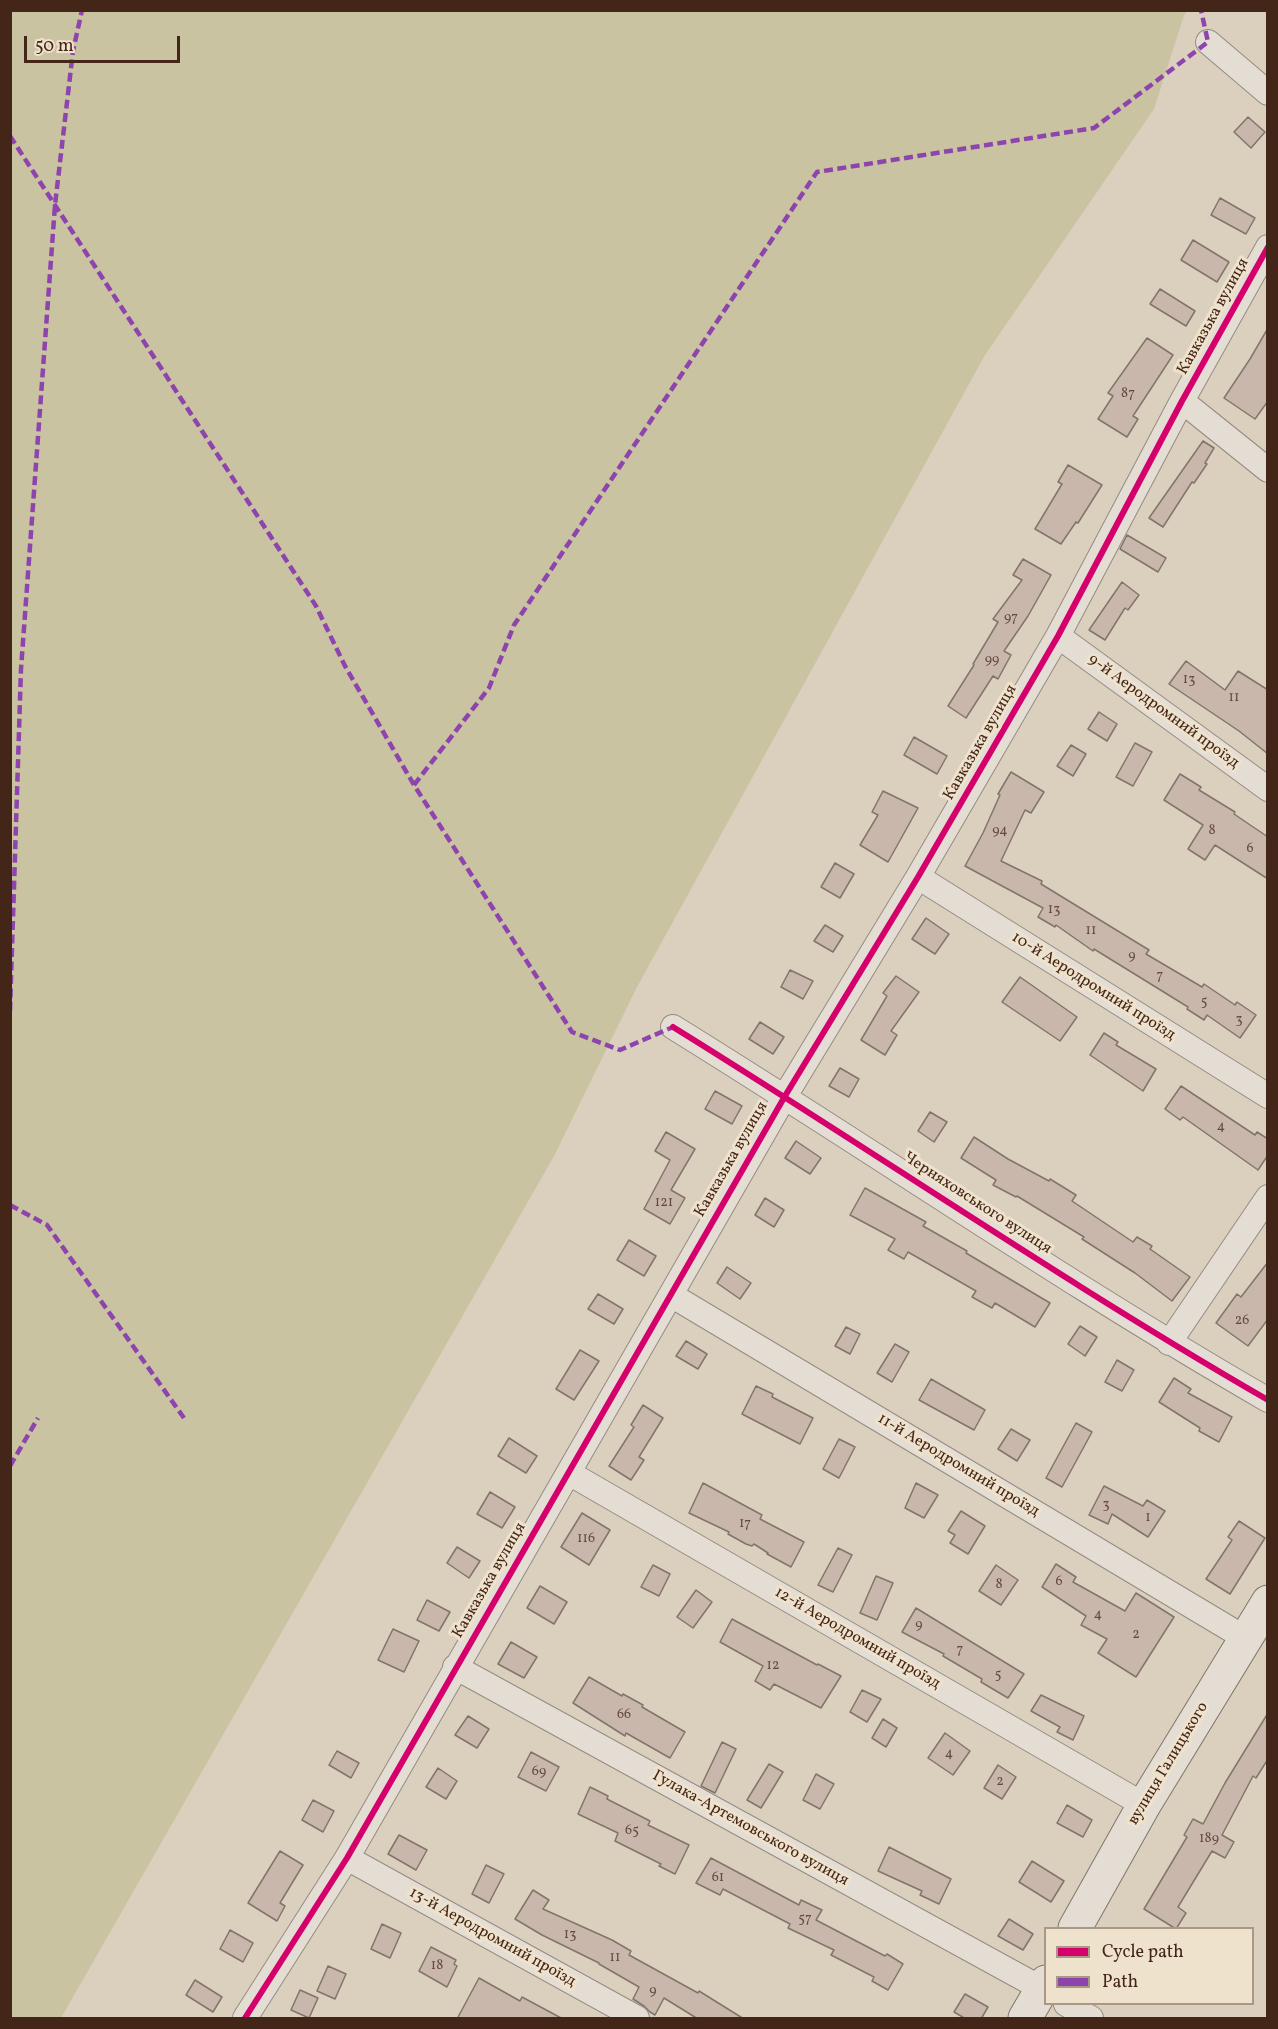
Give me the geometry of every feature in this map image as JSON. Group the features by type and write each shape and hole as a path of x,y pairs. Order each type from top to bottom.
{"street":[{"path":"1208,42 1268,93"},
{"name":"Кавказька вулиця","path":"245,2019 347,1858 785,1096 918,877 1058,636 1182,401 1268,247"},
{"path":"1182,401 1268,470"},
{"name":"9-й Аеродромний проїзд","path":"1058,636 1268,789"},
{"name":"10-й Аеродромний проїзд","path":"918,877 1268,1096"},
{"name":"Черняховського вулиця","path":"673,1027 785,1096 1169,1343 1268,1400"},
{"path":"1169,1343 1268,1197"},
{"name":"11-й Аеродромний проїзд","path":"671,1295 1245,1638"},
{"name":"12-й Аеродромний проїзд","path":"569,1473 1144,1805"},
{"name":"вулиця Галицького","path":"1076,1927 1144,1805 1268,1602"},
{"name":"Гулака-Артемовського вулиця","path":"455,1667 1044,1988"},
{"name":"13-й Аеродромний проїзд","path":"347,1858 637,2019"},
{"path":"1025,2019 1044,1998"},
{"name":"Гулака-Артемовського вулиця","path":"1070,2005 1091,2019"}],"shaded area":[{"path":"11,10 1187,11 1154,109 985,355 637,987 554,1156 61,2018 10,2018"}],"building":[{"path":"1248,117 1265,132 1251,148 1234,132"},
{"path":"1220,198 1255,218 1246,234 1211,215"},
{"path":"1193,240 1229,262 1217,282 1181,260"},
{"path":"1160,289 1195,311 1186,326 1150,304"},
{"path":"1268,328 1268,401 1255,419 1224,398"},
{"path":"1147,338 1173,355 1133,416 1138,419 1127,437 1098,419 1113,396 1108,393"},
{"path":"1203,441 1214,448 1205,463 1207,464 1194,483 1192,482 1163,527 1149,518"},
{"path":"1068,465 1102,485 1078,523 1076,522 1061,544 1035,529 1062,484 1058,482"},
{"path":"1127,535 1166,558 1158,572 1120,549"},
{"path":"1023,559 1051,575 1028,616 1004,651 1011,655 998,679 993,676 966,718 948,706 998,622 993,619 1022,580 1013,575"},
{"path":"1122,582 1139,595 1128,610 1125,608 1105,640 1089,630"},
{"path":"1186,661 1225,690 1238,671 1268,690 1268,754 1239,731 1169,684"},
{"path":"1099,712 1117,724 1107,741 1088,729"},
{"path":"914,737 947,756 937,774 904,755"},
{"path":"1135,743 1152,752 1133,786 1116,777"},
{"path":"1071,745 1086,754 1073,776 1057,766"},
{"path":"1011,772 1044,792 1031,813 1025,810 1001,861 1042,881 1041,884 1149,950 1146,954 1202,987 1204,984 1235,1005 1237,1002 1256,1015 1240,1038 1207,1015 1204,1020 1187,1009 1188,1007 1094,949 1093,951 1056,925 1055,927 1038,917 1043,908 965,866 983,833 1000,795 998,794"},
{"path":"1180,774 1201,787 1199,790 1235,812 1234,814 1268,837 1268,879 1215,845 1205,860 1188,849 1203,825 1164,800"},
{"path":"883,791 918,808 888,862 860,845 878,815 872,812"},
{"path":"835,863 854,874 840,898 821,887"},
{"path":"926,918 949,934 935,954 912,939"},
{"path":"825,925 843,936 833,952 814,941"},
{"path":"790,970 813,981 803,999 781,987"},
{"path":"896,976 919,992 891,1031 897,1035 885,1055 861,1040 887,996 883,993"},
{"path":"1020,977 1077,1017 1060,1041 1002,1002"},
{"path":"760,1022 784,1037 773,1054 749,1039"},
{"path":"1104,1033 1118,1042 1116,1045 1156,1069 1143,1091 1090,1055"},
{"path":"840,1068 859,1079 849,1097 829,1086"},
{"path":"1181,1086 1255,1135 1257,1132 1268,1139 1268,1155 1258,1170 1183,1117 1180,1120 1165,1109"},
{"path":"715,1091 742,1106 732,1124 705,1109"},
{"path":"930,1112 947,1122 934,1142 918,1131"},
{"path":"666,1132 695,1149 671,1190 685,1198 670,1224 644,1209 670,1160 655,1151"},
{"path":"974,1137 1008,1159 1049,1181 1050,1179 1076,1195 1072,1201 1133,1242 1137,1237 1152,1246 1150,1249 1190,1277 1172,1301 1135,1273 1082,1239 1084,1237 1017,1196 993,1185 996,1180 961,1158"},
{"path":"796,1141 821,1158 810,1174 785,1158"},
{"path":"865,1188 926,1222 923,1226 1050,1303 1035,1327 995,1303 992,1308 972,1297 976,1291 908,1252 904,1259 888,1250 895,1239 850,1215"},
{"path":"765,1198 784,1210 774,1227 755,1215"},
{"path":"629,1240 656,1256 644,1276 617,1260"},
{"path":"1268,1262 1268,1319 1248,1346 1216,1323 1237,1294 1241,1297"},
{"path":"727,1267 751,1283 740,1299 717,1283"},
{"path":"598,1294 623,1309 614,1324 588,1309"},
{"path":"1080,1326 1097,1337 1085,1356 1068,1344"},
{"path":"846,1327 860,1334 850,1354 835,1346"},
{"path":"686,1341 707,1354 698,1369 676,1356"},
{"path":"895,1344 909,1352 892,1382 877,1373"},
{"path":"580,1350 599,1361 574,1400 556,1389"},
{"path":"1117,1360 1134,1370 1122,1391 1105,1382"},
{"path":"1174,1378 1191,1389 1188,1393 1232,1417 1219,1442 1199,1431 1200,1428 1159,1402"},
{"path":"931,1379 985,1410 974,1430 919,1400"},
{"path":"756,1386 813,1418 800,1444 742,1414"},
{"path":"643,1405 663,1418 639,1457 644,1460 631,1480 609,1466 634,1427 631,1425"},
{"path":"1076,1423 1092,1432 1062,1487 1046,1478"},
{"path":"1011,1429 1030,1440 1017,1461 998,1449"},
{"path":"509,1438 537,1456 526,1473 498,1456"},
{"path":"839,1439 855,1447 839,1478 823,1469"},
{"path":"703,1483 762,1515 760,1519 804,1542 791,1567 754,1544 752,1546 746,1544 728,1534 729,1532 689,1513"},
{"path":"916,1483 938,1495 924,1518 905,1508"},
{"path":"1104,1486 1143,1506 1147,1500 1165,1511 1148,1537 1112,1514 1108,1524 1089,1515"},
{"path":"490,1492 515,1507 502,1528 477,1514"},
{"path":"961,1511 985,1526 968,1554 950,1543 955,1535 948,1531"},
{"path":"582,1513 610,1530 589,1565 561,1547"},
{"path":"1239,1521 1265,1538 1230,1594 1206,1579 1232,1540 1228,1537"},
{"path":"457,1547 480,1561 469,1578 447,1563"},
{"path":"838,1548 852,1555 833,1592 818,1585"},
{"path":"1056,1564 1076,1577 1073,1582 1125,1611 1136,1593 1174,1617 1136,1677 1098,1653 1107,1639 1081,1625 1086,1616 1042,1587"},
{"path":"653,1565 670,1574 659,1596 641,1587"},
{"path":"996,1565 1018,1580 1001,1605 979,1591"},
{"path":"876,1576 893,1583 877,1620 860,1613"},
{"path":"540,1586 567,1602 554,1624 527,1608"},
{"path":"696,1590 712,1602 693,1628 677,1617"},
{"path":"427,1600 450,1612 439,1631 417,1620"},
{"path":"916,1608 1024,1674 1008,1698 981,1682 982,1679 943,1656 944,1654 902,1632"},
{"path":"732,1619 841,1676 821,1708 774,1684 770,1690 755,1681 763,1666 720,1642"},
{"path":"393,1629 419,1641 404,1672 378,1660"},
{"path":"511,1642 537,1657 524,1678 498,1664"},
{"path":"589,1677 643,1705 642,1707 685,1732 670,1758 626,1733 625,1736 573,1703"},
{"path":"862,1690 881,1699 867,1722 850,1712"},
{"path":"1041,1695 1084,1716 1073,1740 1057,1732 1060,1727 1031,1711"},
{"path":"1268,1713 1268,1759 1256,1778 1253,1776 1222,1835 1234,1842 1225,1858 1212,1851 1178,1907 1186,1913 1177,1927 1173,1927 1144,1909 1187,1837 1184,1835 1193,1819 1203,1824"},
{"path":"468,1716 489,1729 477,1748 455,1735"},
{"path":"883,1719 897,1728 886,1747 872,1738"},
{"path":"945,1733 970,1751 953,1775 928,1758"},
{"path":"722,1742 736,1749 715,1793 701,1786"},
{"path":"337,1751 359,1763 351,1778 329,1765"},
{"path":"531,1752 559,1767 546,1791 518,1777"},
{"path":"769,1764 783,1772 761,1808 747,1800"},
{"path":"998,1765 1016,1777 1002,1799 984,1788"},
{"path":"438,1768 457,1781 446,1799 426,1787"},
{"path":"816,1774 834,1784 820,1809 803,1800"},
{"path":"590,1787 608,1796 607,1799 650,1821 648,1825 689,1845 675,1874 659,1866 661,1864 615,1841 618,1833 578,1814"},
{"path":"313,1800 334,1811 323,1832 302,1820"},
{"path":"1067,1805 1092,1820 1083,1837 1057,1823"},
{"path":"399,1835 427,1850 416,1870 388,1854"},
{"path":"889,1847 951,1879 939,1904 920,1895 922,1891 878,1871"},
{"path":"280,1851 303,1865 280,1903 285,1906 277,1921 248,1903"},
{"path":"711,1858 799,1905 801,1900 822,1910 816,1920 903,1964 888,1990 872,1981 874,1977 831,1955 834,1950 788,1928 790,1924 723,1889 720,1895 696,1883"},
{"path":"1032,1861 1064,1881 1051,1902 1019,1882"},
{"path":"486,1865 504,1874 489,1903 472,1894"},
{"path":"533,1890 549,1900 543,1909 612,1940 631,1951 629,1955 698,1993 699,1991 744,2019 698,2019 664,1998 655,2015 650,2012 633,1999 639,1987 599,1963 515,1919"},
{"path":"1009,1919 1033,1934 1023,1950 998,1936"},
{"path":"382,1924 401,1933 390,1958 371,1949"},
{"path":"230,1930 253,1943 243,1962 220,1949"},
{"path":"431,1947 456,1960 454,1964 457,1966 447,1987 419,1971"},
{"path":"328,1966 346,1974 335,1999 317,1991"},
{"path":"479,1978 520,2001 522,1997 563,2019 457,2019"},
{"path":"195,1980 222,1997 213,2012 186,1995"},
{"path":"300,1990 318,1998 309,2018 291,2010"},
{"path":"965,1994 988,2007 981,2019 966,2019 954,2012"}],"marked path":[{"path":"10,1011 21,669 55,205 73,51 82,10"},
{"path":"414,785 489,688 514,625 817,172 1094,128 1208,42 1201,10"},
{"path":"10,136 316,606 345,666 414,785 572,1032 620,1050 673,1027"},
{"path":"10,1205 47,1225 184,1418"},
{"path":"10,1466 38,1418"}],"cycle path":[{"path":"245,2018 347,1858 785,1096 918,877 1058,636 1182,401 1268,247"},
{"path":"673,1027 1117,1310 1268,1400"}]}
